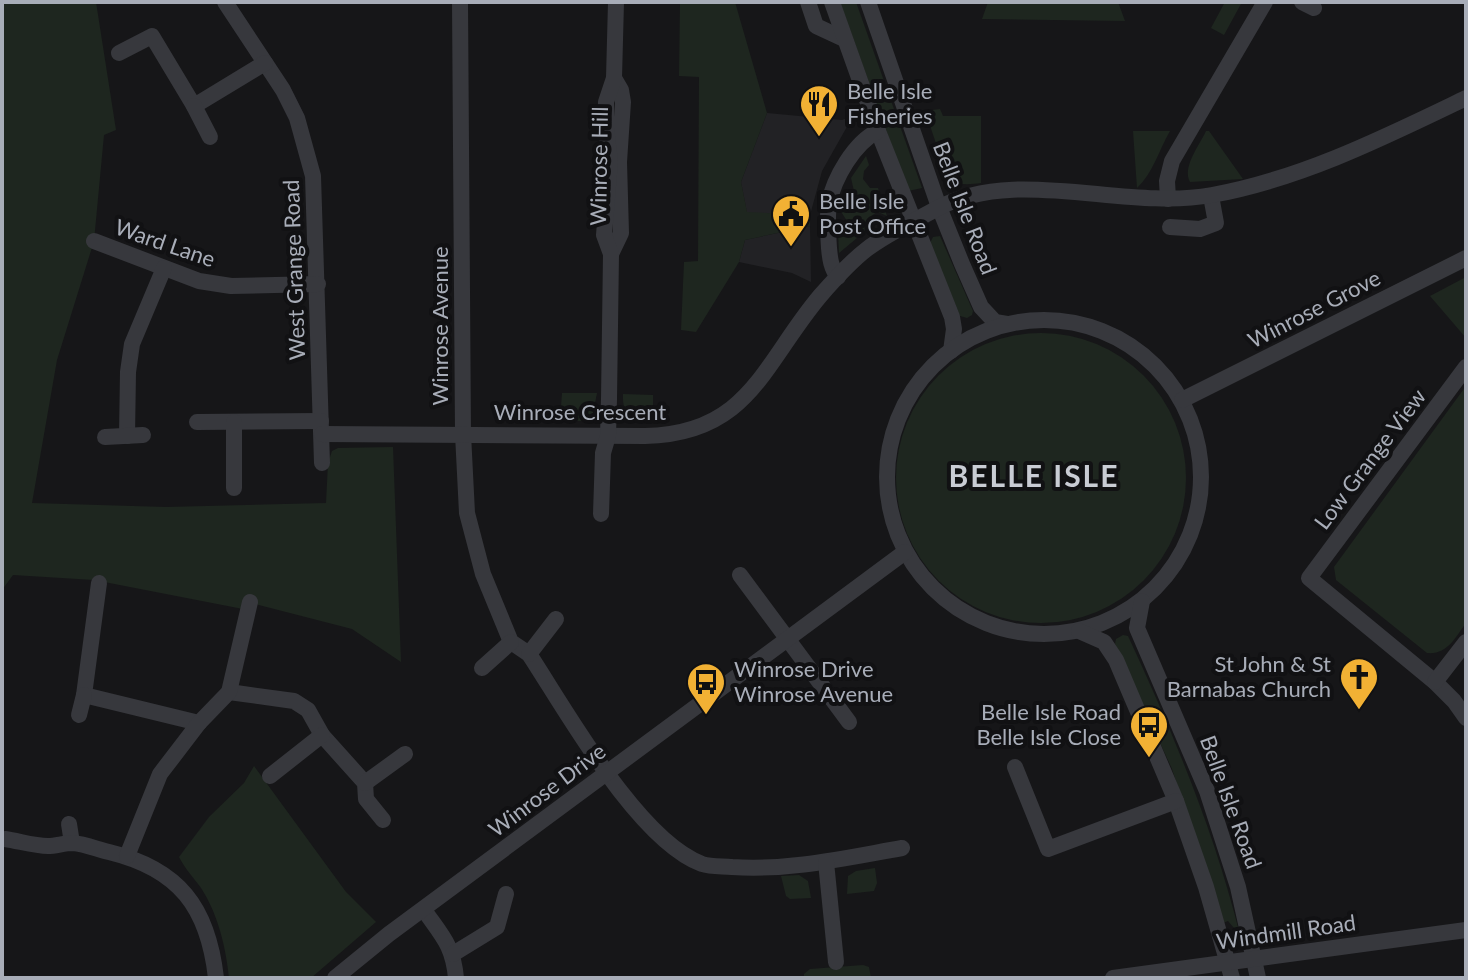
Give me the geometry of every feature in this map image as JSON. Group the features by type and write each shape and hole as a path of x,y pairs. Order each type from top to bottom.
{"street":[{"name":"West Grange Road","path":"225,2 297,118 313,176 322,463"},
{"name":"Winrose Avenue","path":"460,2 463,434 467,513 483,574 511,642"},
{"name":"Winrose Hill","path":"601,514 603,453 608,436 611,254 604,235 605,196 615,162 606,128 606,102 614,78 616,2"},
{"path":"808,2 816,26 844,39"},
{"path":"832,2 913,223 952,317 951,351"},
{"name":"Belle Isle Road","path":"868,2 939,207 981,307 995,322 1007,324"},
{"path":"1168,199 1167,181 1172,161 1265,2"},
{"path":"119,53 152,36 210,137"},
{"path":"194,106 265,63"},
{"name":"Winrose Crescent","path":"197,422 463,434 680,434 701,427 740,403 755,387 819,297 838,277 867,249 939,207 991,192 1026,189 1168,199 1211,196 1290,176 1466,98"},
{"path":"838,277 831,262 829,203 835,184 853,155 864,141 878,131"},
{"path":"1170,227 1200,229 1216,223 1211,196"},
{"name":"Ward Lane","path":"94,241 199,281 231,286 318,284"},
{"name":"Winrose Grove","path":"1182,400 1466,258"},
{"path":"105,437 135,436 128,372 132,344 164,268"},
{"path":"1046,320 1086,326 1115,337 1141,353 1164,375 1182,400 1194,427 1202,488 1196,521 1175,565 1142,601 1119,616 1079,631 1038,635 997,627 971,617 948,602 924,579 905,552 893,522 887,490 889,452 899,416 920,380 951,351 989,329 1046,320"},
{"name":"Low Grange View","path":"1435,682 1309,578 1466,367"},
{"path":"234,422 234,488"},
{"name":"Winrose Drive","path":"335,978 356,959 606,772 905,552"},
{"path":"740,575 849,722"},
{"path":"79,715 99,583"},
{"name":"Belle Isle Road","path":"1142,601 1137,628 1207,791 1238,887 1258,978"},
{"path":"127,856 160,774 199,723 229,692 250,602"},
{"path":"529,654 556,619"},
{"path":"1079,631 1104,642 1116,660 1176,801 1206,887 1230,970"},
{"path":"482,668 511,642 529,654 606,772 647,823 676,850 704,865 763,869 826,862 902,848"},
{"path":"1466,642 1435,682 1466,718"},
{"path":"229,692 294,701 308,710 322,735 365,783 366,799 383,820"},
{"path":"84,695 199,723"},
{"path":"270,776 322,735"},
{"path":"365,783 405,754"},
{"path":"1015,767 1048,849 1176,801"},
{"path":"69,824 72,843"},
{"path":"5,839 47,846 72,843 127,856 175,881 205,927 216,978"},
{"path":"826,862 836,962"},
{"path":"453,954 497,927 506,894"},
{"path":"424,910 453,954 456,978"},
{"name":"Windmill Road","path":"1113,978 1230,970 1255,958 1466,930"}],"shaded area":[{"path":"2,2 96,2 116,130 104,135 94,241 57,360 32,503 166,507 326,503 328,463 332,451 338,448 393,447 401,662 352,629 251,603 243,609 94,580 13,575 2,590"},
{"path":"680,2 735,2 767,113 741,182 747,212 810,215 810,226 745,240 739,262 696,332 681,330 684,262 698,261 699,77 679,76"},
{"path":"840,2 856,2 922,188 908,191"},
{"path":"988,2 1118,2 1125,21 982,19"},
{"path":"1225,2 1242,2 1224,35 1211,28"},
{"path":"940,109 943,116 981,116 981,183 954,182 942,171 941,158 925,111"},
{"path":"767,113 842,120 853,116 822,171 810,215 747,213 741,182"},
{"path":"1133,131 1170,131 1152,168 1137,188"},
{"path":"1206,131 1243,179 1190,182 1190,163"},
{"path":"866,156 869,165 863,179 870,188 878,188 887,216 878,212 873,215 869,228 839,253 838,232 847,221 840,210 842,199 854,191 851,178"},
{"path":"810,226 811,282 792,273 739,262 745,240"},
{"path":"940,236 973,311 967,318 960,316 930,243 933,237"},
{"path":"1466,277 1466,338 1430,296"},
{"path":"1041,333 1069,336 1096,344 1133,366 1153,386 1175,423 1183,450 1186,478 1183,506 1175,533 1153,570 1133,590 1096,612 1069,620 1041,623 1013,620 986,612 949,590 929,570 907,533 899,506 896,478 899,450 907,423 929,386 949,366 986,344 1013,336"},
{"path":"1466,386 1466,623 1445,648 1427,653 1336,580 1334,567"},
{"path":"562,393 597,393 593,413 581,421 560,420"},
{"path":"623,394 653,395 653,421 630,416 624,408"},
{"path":"1128,636 1191,782 1218,858 1240,935 1228,921 1223,923 1172,769 1115,644 1116,639"},
{"path":"254,766 346,892 376,922 311,978 229,978 217,920 201,888 179,857 209,817 244,783"},
{"path":"875,868 877,883 874,891 847,894 848,876 856,871"},
{"path":"799,875 808,881 811,898 790,899 786,896 781,876"},
{"path":"869,967 871,978 804,978 810,969"}],"place":[{"name":"Belle Isle Fisheries","path":"819,138"},
{"name":"Belle Isle Post Office","path":"791,248"},
{"name":"St John & St Barnabas Church","path":"1359,711"},
{"name":"Winrose Drive Winrose Avenue","path":"706,716"},
{"name":"Belle Isle Road Belle Isle Close","path":"1149,759"}],"district":[{"name":"BELLE ISLE","path":"1034,477"}]}
